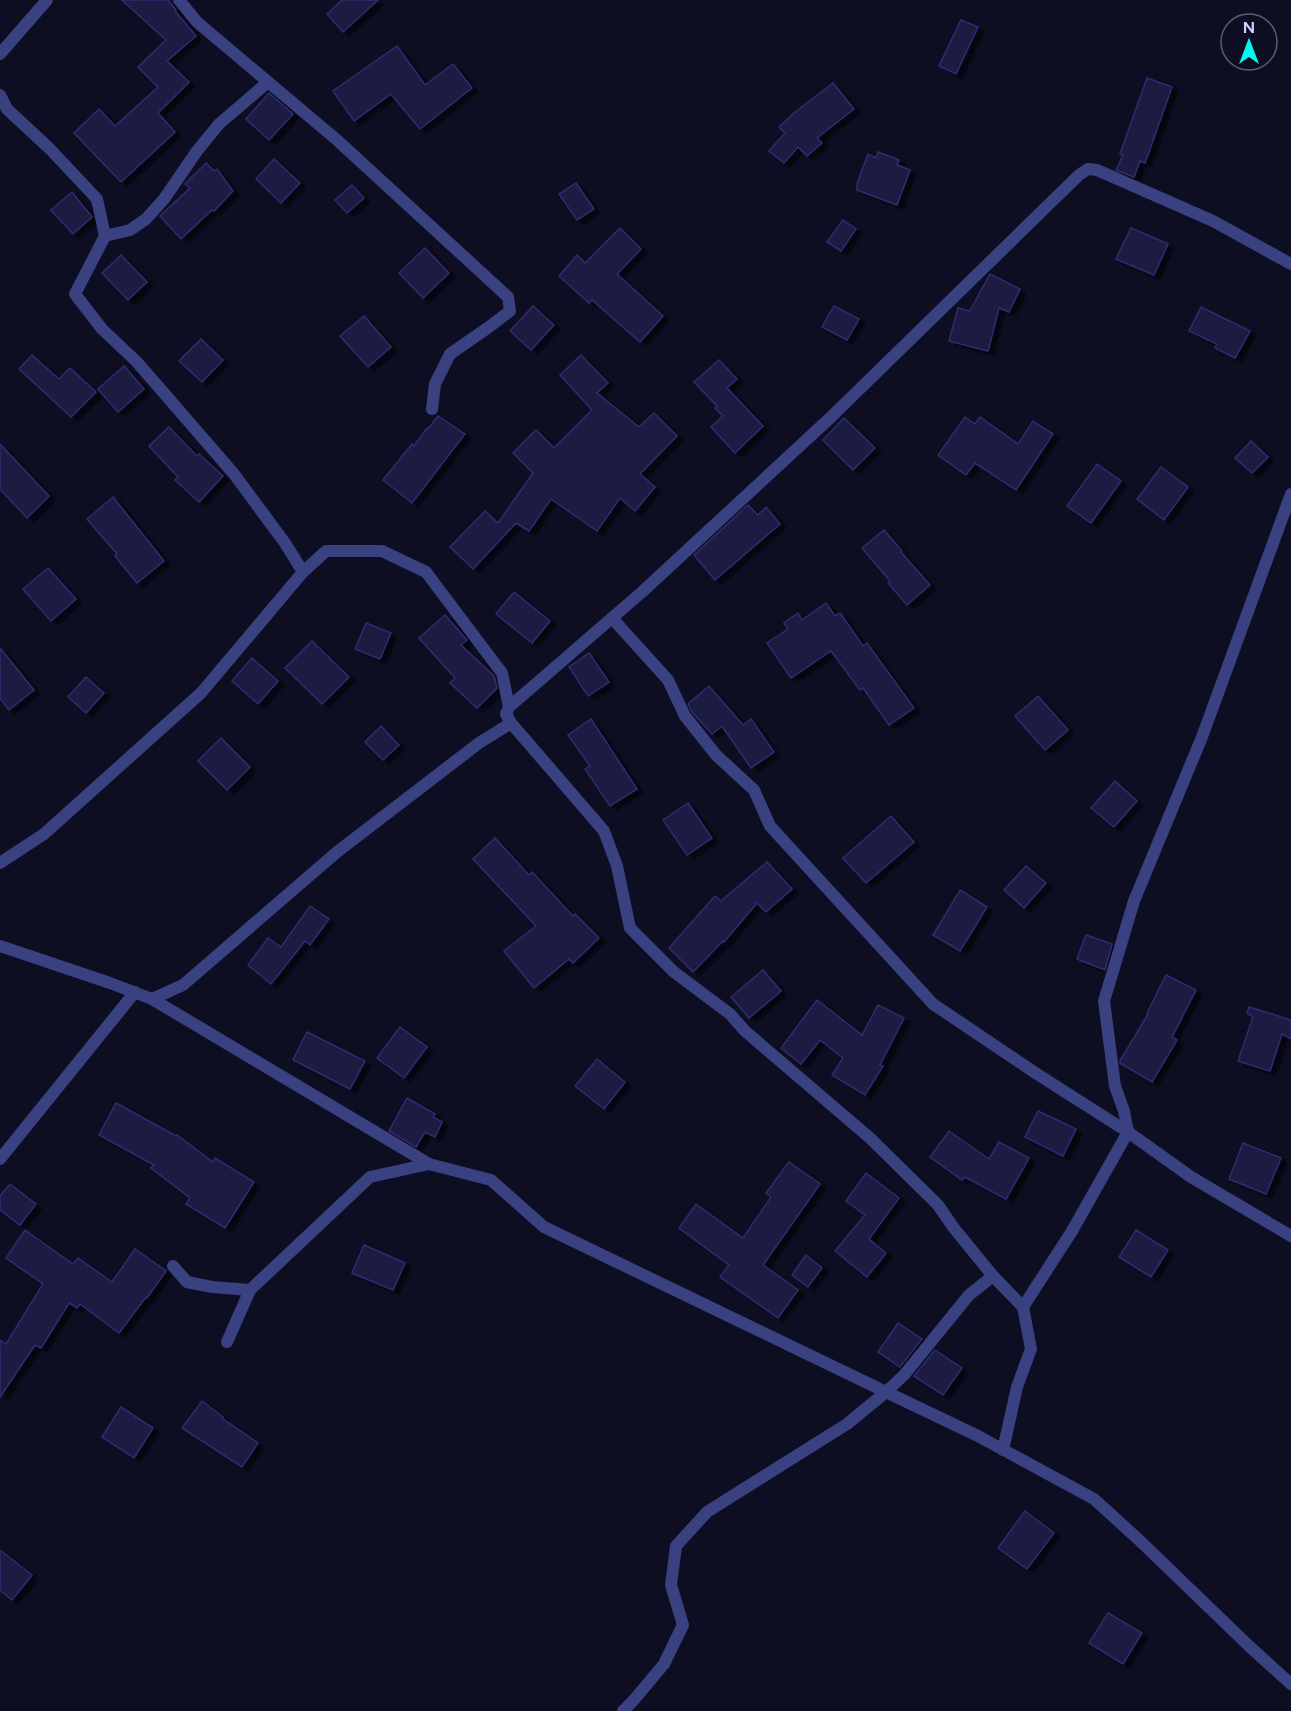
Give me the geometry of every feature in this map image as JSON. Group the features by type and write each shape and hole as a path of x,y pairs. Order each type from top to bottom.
{"street":[{"path":"0,54 47,0"},
{"path":"179,0 197,22 337,140 508,297 510,311 450,354 435,384 432,409"},
{"path":"105,236 130,230 146,219 164,199 219,124 268,82"},
{"path":"0,95 4,107 51,149 97,199 105,236 75,294 102,330 137,362 234,474 285,543 303,572"},
{"path":"1003,1450 1017,1387 1031,1349 1023,1307 993,1276 938,1205 870,1138 745,1030 730,1014 674,972 630,928 617,866 604,831 511,723 506,714 509,707 612,618 830,418 1079,175 1088,169 1097,170 1213,221 1291,264"},
{"path":"1023,1307 1072,1231 1128,1132 1124,1111 1115,1086 1104,1001 1134,901 1202,737 1291,494"},
{"path":"0,863 44,834 201,693 303,572 326,551 382,551 426,572 502,673 509,707"},
{"path":"612,618 668,680 685,716 716,755 754,790 770,826 933,1004 1128,1132 1191,1177 1291,1236"},
{"path":"152,999 183,985 337,852 479,743 511,723"},
{"path":"0,946 152,999 429,1164 491,1180 544,1227 978,1436 1094,1499 1291,1684"},
{"path":"0,1159 135,992"},
{"path":"227,1342 250,1290 370,1178 429,1164"},
{"path":"173,1266 187,1282 212,1287 250,1290"},
{"path":"623,1711 664,1664 683,1625 671,1586 676,1546 707,1512 848,1424 886,1392 904,1375 969,1295 993,1276"}],"building":[{"path":"122,0 168,0 196,36 167,61 189,82 158,113 175,132 121,182 74,133 99,109 115,126 158,87 138,67 166,40"},
{"path":"342,0 378,0 343,32 327,14"},
{"path":"961,20 978,27 956,74 939,66"},
{"path":"397,46 425,85 453,64 472,88 420,129 391,94 354,121 333,91"},
{"path":"1147,78 1172,87 1145,163 1140,161 1134,177 1116,170 1123,155 1120,154"},
{"path":"833,83 854,109 817,138 822,143 807,156 798,147 784,163 769,151 785,133 779,127"},
{"path":"269,93 293,114 269,140 246,119"},
{"path":"878,152 899,160 897,165 910,170 897,205 857,190 868,154 876,158"},
{"path":"274,159 300,183 281,203 256,179"},
{"path":"206,163 214,171 217,169 233,191 214,211 212,210 181,239 160,216 190,188 185,184"},
{"path":"576,183 594,209 577,220 559,194"},
{"path":"352,185 364,198 347,213 335,200"},
{"path":"72,192 92,217 73,234 51,210"},
{"path":"843,220 856,229 841,251 827,242"},
{"path":"620,228 641,249 617,274 663,316 640,342 592,300 589,303 559,276 577,255 585,263"},
{"path":"1131,228 1168,244 1154,275 1116,259"},
{"path":"425,248 449,273 423,298 399,273"},
{"path":"121,255 147,282 128,300 102,273"},
{"path":"990,274 1020,289 1009,312 999,308 988,351 949,341 958,308 970,311"},
{"path":"533,306 554,325 531,350 510,331"},
{"path":"834,306 859,319 847,340 822,327"},
{"path":"1201,307 1250,331 1235,358 1215,348 1217,344 1189,331"},
{"path":"364,316 391,347 368,367 340,336"},
{"path":"201,339 223,360 202,382 179,361"},
{"path":"32,355 59,379 70,368 96,392 71,417 19,369"},
{"path":"581,355 608,383 597,393 639,427 654,413 677,436 640,474 655,487 635,511 620,498 597,531 551,499 529,531 516,523 473,569 450,547 485,511 498,523 533,473 513,453 536,430 554,448 592,410 560,375"},
{"path":"719,360 737,379 727,388 763,426 735,453 711,427 723,416 715,408 717,406 694,382"},
{"path":"124,366 144,389 118,412 98,389"},
{"path":"438,416 465,434 412,503 383,480"},
{"path":"965,417 975,424 980,417 1018,444 1033,421 1053,434 1016,490 975,463 966,475 938,455"},
{"path":"844,418 875,448 853,470 823,440"},
{"path":"169,427 197,456 199,454 223,476 199,502 175,480 178,477 149,446"},
{"path":"1251,441 1268,457 1252,473 1235,458"},
{"path":"0,444 49,496 27,518 0,489"},
{"path":"1097,464 1121,481 1091,523 1067,506"},
{"path":"1161,467 1188,487 1164,520 1137,499"},
{"path":"113,497 164,561 137,583 115,556 117,554 87,519"},
{"path":"748,505 758,515 766,507 780,524 715,580 694,555"},
{"path":"884,530 930,585 907,605 862,548"},
{"path":"48,568 76,599 51,621 23,589"},
{"path":"514,592 550,621 532,643 496,614"},
{"path":"826,603 835,616 840,613 863,646 867,643 914,708 889,725 863,688 860,690 831,651 791,678 767,643 788,629 784,623 798,613 802,620"},
{"path":"445,615 467,640 461,645 494,676 497,688 477,708 450,683 455,678 419,638"},
{"path":"366,623 391,633 380,659 355,649"},
{"path":"312,641 349,677 322,704 285,668"},
{"path":"0,648 34,690 9,710 0,698"},
{"path":"589,653 609,682 588,696 569,667"},
{"path":"252,658 278,681 258,704 232,681"},
{"path":"86,677 104,693 86,713 68,697"},
{"path":"709,686 743,725 751,719 774,752 751,768 722,726 712,734 692,712 688,704"},
{"path":"1038,696 1068,730 1045,750 1015,716"},
{"path":"591,719 637,789 610,806 585,769 590,766 568,735"},
{"path":"381,726 399,745 383,760 365,742"},
{"path":"221,738 250,767 227,790 198,761"},
{"path":"1115,781 1137,801 1114,827 1091,808"},
{"path":"688,803 712,838 687,855 663,820"},
{"path":"891,816 914,842 866,883 843,858"},
{"path":"495,838 529,875 532,872 573,916 575,914 599,938 573,963 569,959 534,988 504,951 536,926 473,859"},
{"path":"767,862 792,889 766,912 757,903 724,942 693,972 669,948 715,896 721,901"},
{"path":"1026,866 1046,883 1024,908 1004,890"},
{"path":"960,890 987,907 960,951 933,935"},
{"path":"310,906 329,919 310,945 305,941 271,984 248,965 268,938 281,947"},
{"path":"1086,935 1112,944 1105,970 1077,959"},
{"path":"763,970 781,991 749,1018 731,997"},
{"path":"1166,975 1196,990 1172,1037 1177,1040 1152,1082 1120,1061 1148,1014"},
{"path":"817,1000 862,1035 878,1005 904,1018 880,1065 883,1066 865,1095 832,1075 843,1058 820,1040 801,1064 781,1048"},
{"path":"1249,1007 1291,1020 1291,1039 1282,1034 1270,1071 1238,1061 1253,1017 1247,1013"},
{"path":"400,1027 427,1047 404,1078 377,1058"},
{"path":"307,1032 365,1061 350,1089 293,1060"},
{"path":"597,1059 625,1082 604,1109 575,1086"},
{"path":"407,1098 435,1114 433,1117 442,1122 435,1137 425,1132 416,1147 389,1131"},
{"path":"116,1103 177,1135 213,1162 215,1158 254,1182 225,1228 186,1204 190,1198 151,1168 154,1165 99,1135"},
{"path":"1038,1111 1076,1129 1063,1156 1025,1137"},
{"path":"949,1131 989,1159 999,1142 1029,1158 1006,1199 965,1177 962,1180 930,1157"},
{"path":"1243,1143 1281,1158 1266,1194 1229,1179"},
{"path":"789,1162 820,1184 763,1265 798,1290 778,1318 720,1277 729,1265 679,1228 696,1204 743,1238 771,1197 766,1193"},
{"path":"866,1173 899,1198 869,1239 886,1253 867,1277 835,1251 865,1215 846,1201"},
{"path":"10,1184 36,1204 20,1225 0,1210 0,1196"},
{"path":"25,1230 73,1264 78,1258 112,1282 135,1249 166,1271 119,1333 80,1304 77,1308 69,1303 41,1348 35,1345 0,1397 0,1340 6,1344 43,1284 6,1258"},
{"path":"1136,1230 1168,1250 1151,1277 1119,1257"},
{"path":"364,1245 405,1263 393,1290 352,1273"},
{"path":"806,1255 822,1268 808,1287 792,1275"},
{"path":"898,1323 922,1339 900,1367 878,1352"},
{"path":"935,1350 962,1368 943,1395 914,1376"},
{"path":"202,1401 258,1443 242,1467 182,1428"},
{"path":"121,1407 153,1428 134,1458 102,1437"},
{"path":"1025,1511 1054,1533 1027,1569 998,1548"},
{"path":"0,1550 32,1575 12,1600 0,1590"},
{"path":"1108,1613 1142,1633 1123,1664 1089,1643"}]}
